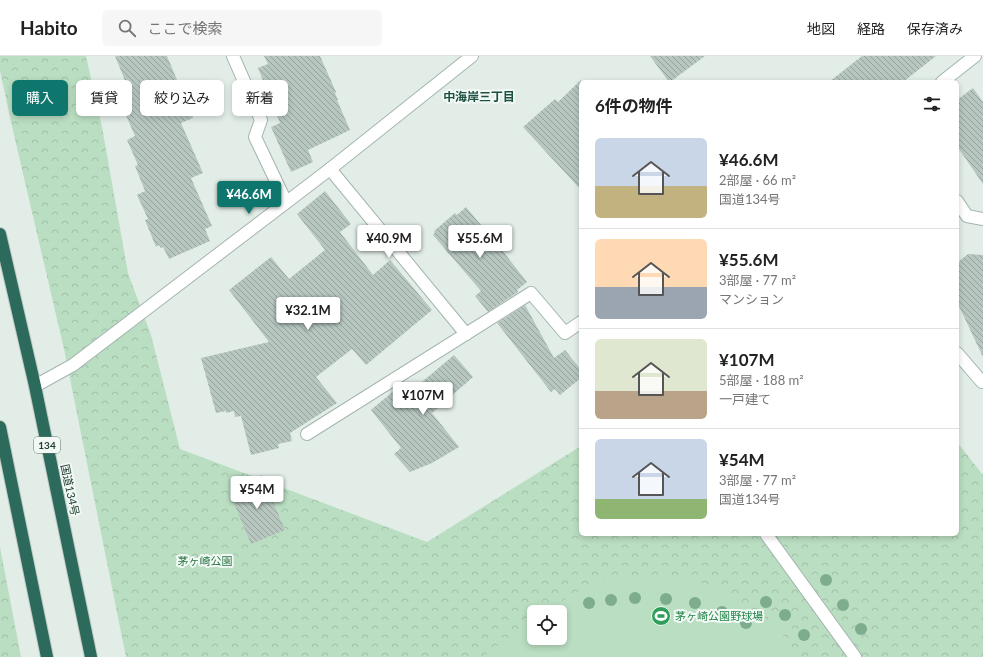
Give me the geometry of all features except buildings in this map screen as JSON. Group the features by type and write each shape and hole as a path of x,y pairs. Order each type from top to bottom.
{"highway":[{"name":"国道134号","path":"0,234 35,386 90,657"},
{"path":"0,427 47,657"}],"street":[{"path":"234,56 261,120 255,137 286,202"},
{"path":"35,386 73,365 330,169 472,56"},
{"path":"945,80 975,56"},
{"path":"330,169 466,334"},
{"path":"959,204 966,216 983,219"},
{"path":"307,434 531,293 565,333 579,323"},
{"path":"959,355 983,382"},
{"path":"767,536 855,657"}],"green space":[{"name":"茅ヶ崎公園","path":"0,56 86,56 91,80 76,80 76,116 100,116 128,273 151,335 180,449 427,542 579,447 579,536 959,536 959,445 983,475 983,657 126,657 64,349 0,71"},
{"path":"0,547 21,657 0,657"},
{"name":"茅ヶ崎公園野球場","path":"628,577 667,578 707,584 776,624 797,657 484,657 487,653 527,625 527,645 567,645 567,605 556,605 592,583"}],"place":[{"name":"茅ヶ崎公園野球場","path":"661,616"}],"district":[{"name":"中海岸三丁目","path":"479,97"}]}
